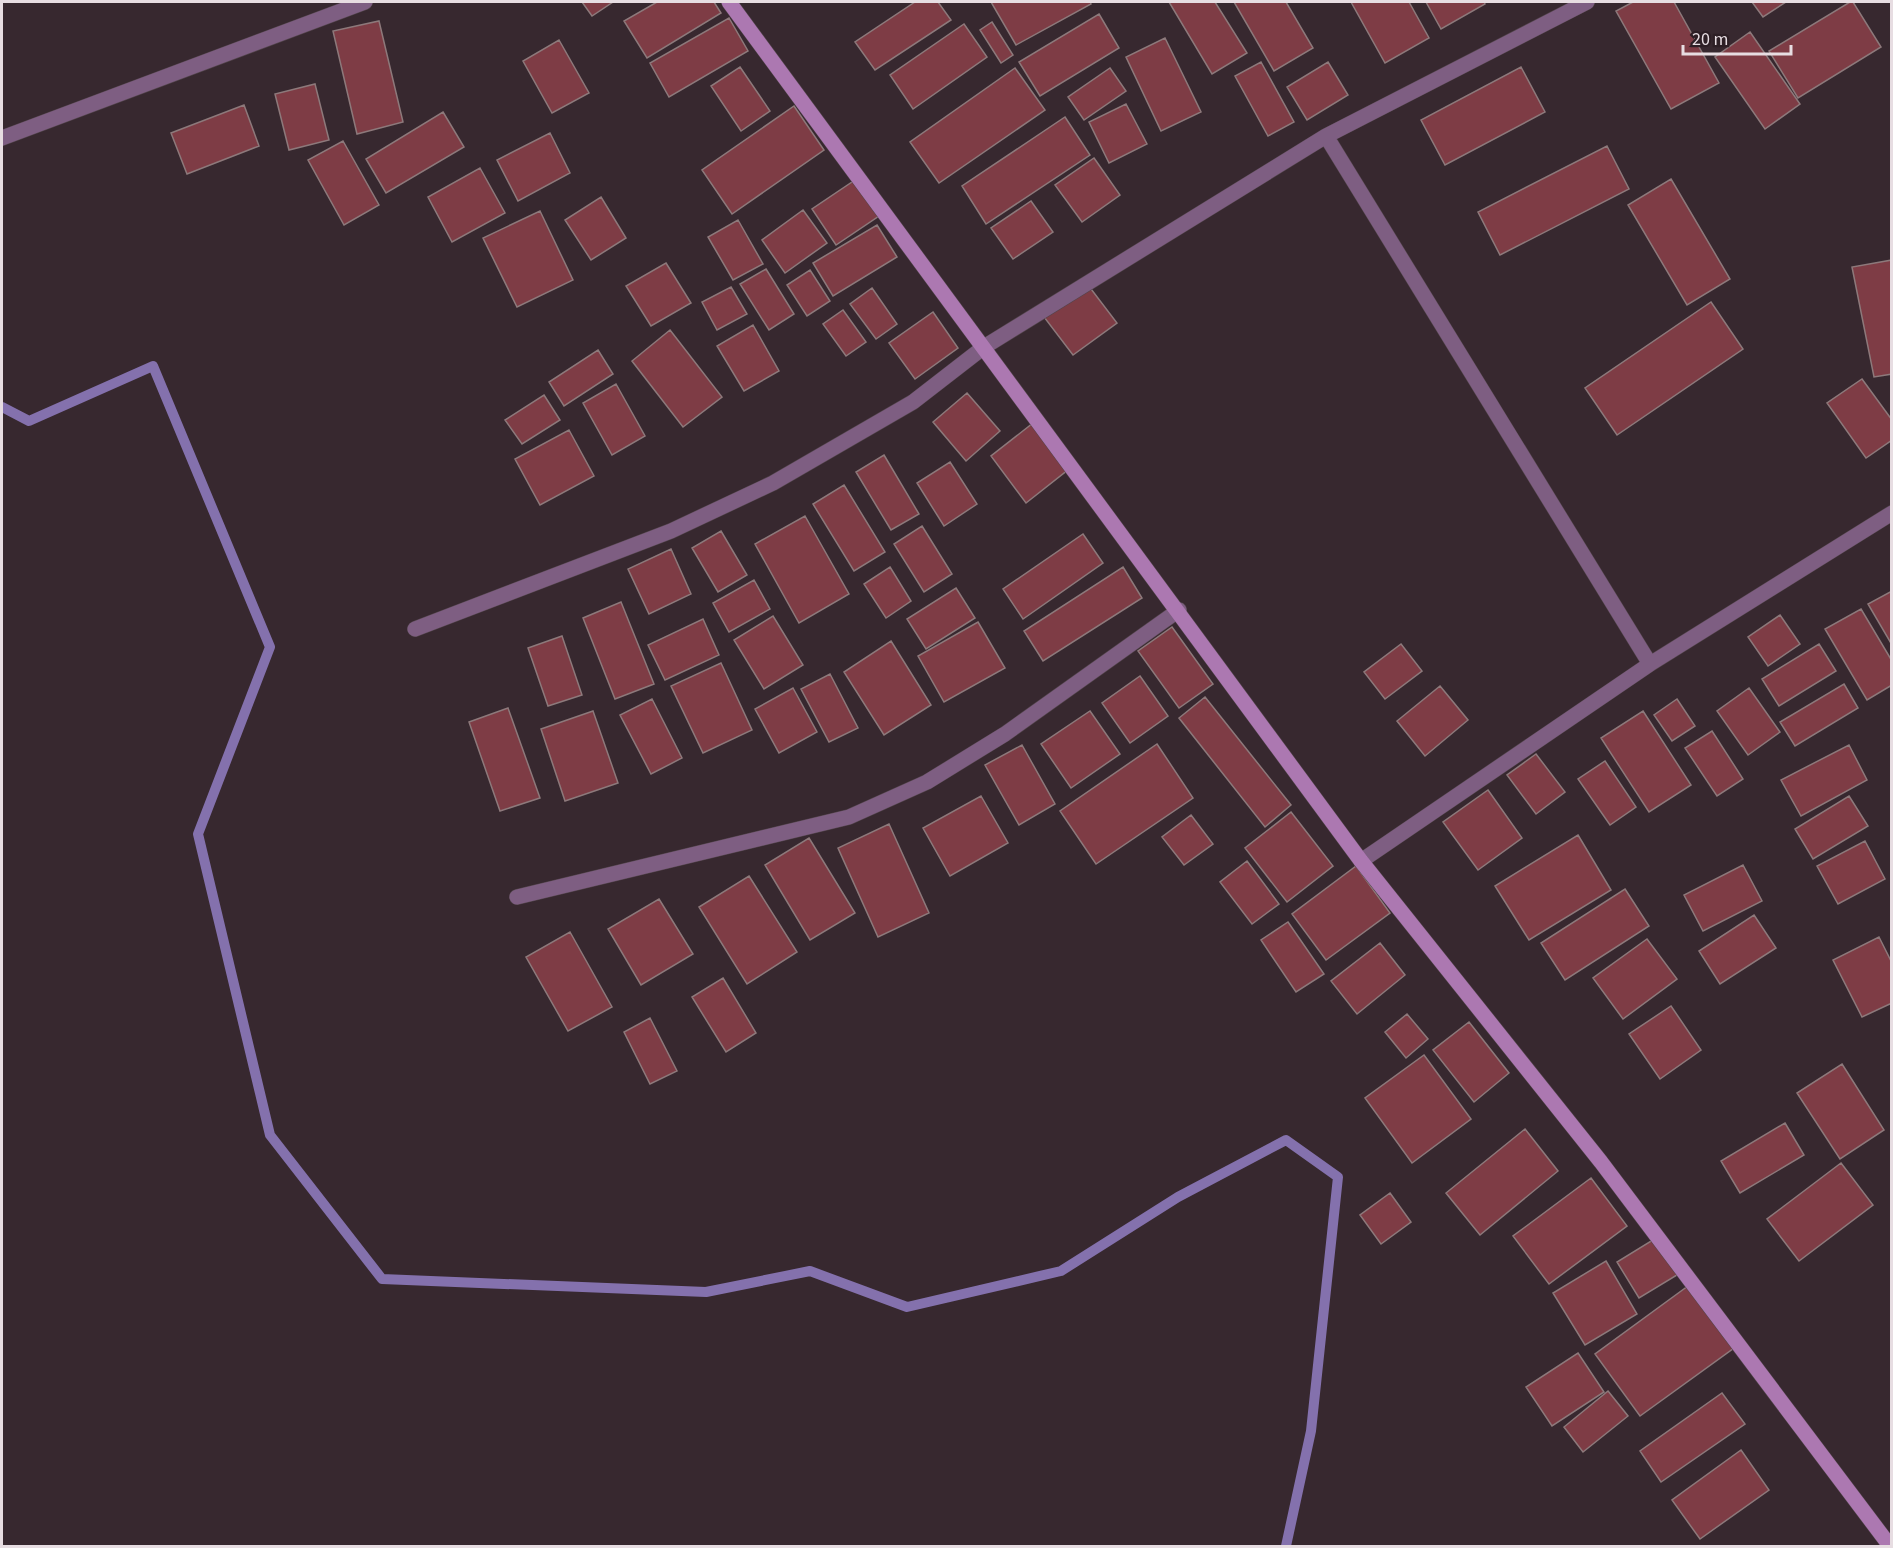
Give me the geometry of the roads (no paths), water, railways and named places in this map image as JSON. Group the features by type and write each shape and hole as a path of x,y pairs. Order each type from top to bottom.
{"street":[{"path":"2,138 365,2"},
{"path":"729,2 1179,610 1360,861 1601,1162 1890,1546"},
{"path":"416,629 671,531 773,483 913,402 984,347 1326,136 1587,2"},
{"path":"1326,136 1650,664"},
{"path":"1360,861 1650,664 1892,513"},
{"path":"517,897 849,817 927,782 1005,734 1179,610"}],"waterway":[{"path":"2,407 29,421 153,366 270,647 198,834 270,1135 382,1279 706,1292 810,1271 907,1307 1061,1271 1178,1197 1286,1140 1338,1177 1311,1431 1286,1546"}]}
